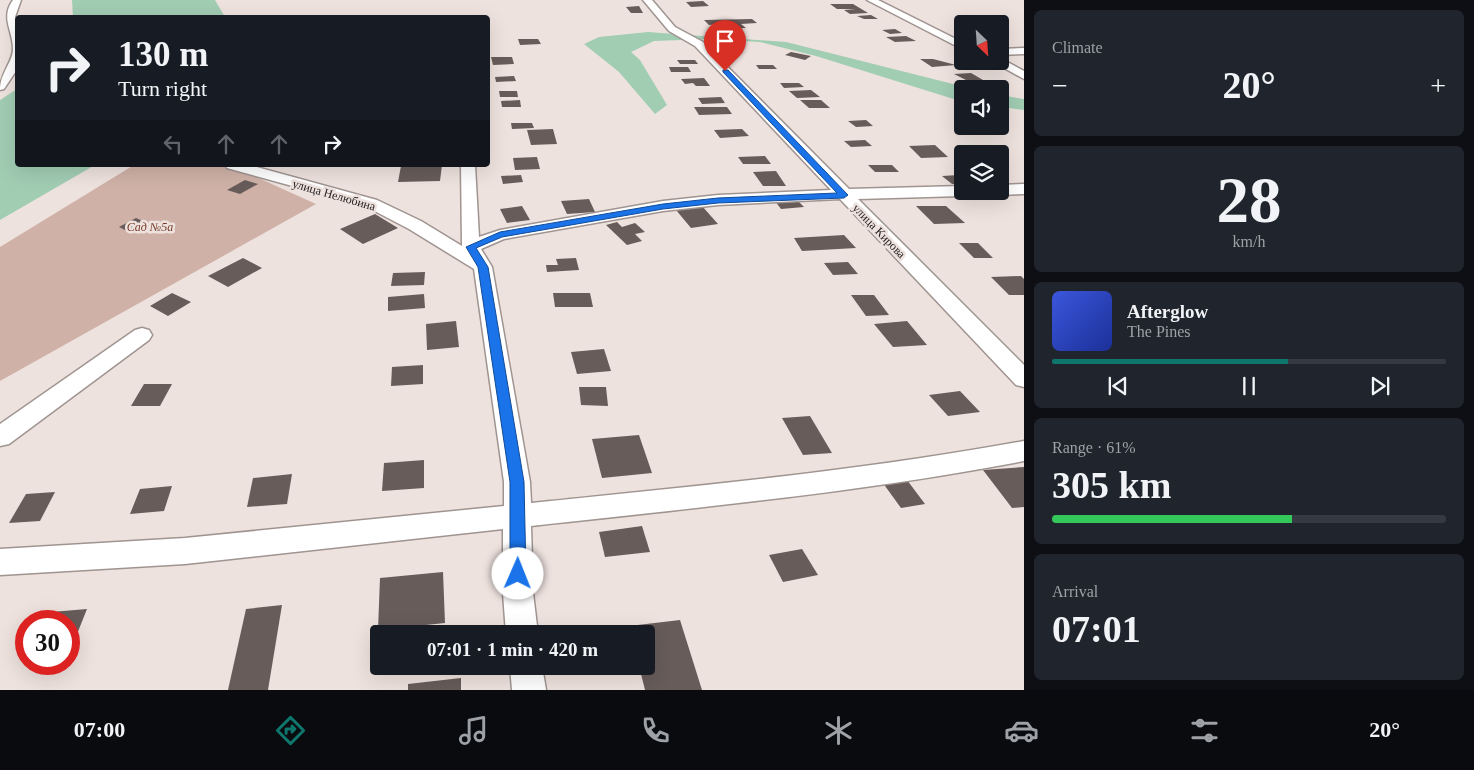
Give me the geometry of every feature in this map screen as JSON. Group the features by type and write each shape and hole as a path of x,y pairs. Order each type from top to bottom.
{"street":[{"path":"15,38 9,16 11,6 17,0"},
{"name":"улица Кирова","path":"647,0 672,29 699,44 1024,380"},
{"path":"871,0 954,42"},
{"path":"1009,52 1024,51"},
{"path":"0,86 10,73 15,58"},
{"path":"1009,67 1024,76"},
{"name":"улица Нелюбина","path":"239,167 371,203 415,225 483,267"},
{"path":"468,167 470,247 483,267 517,482 519,514 518,594 521,625"},
{"path":"1009,190 1024,189"},
{"path":"470,247 500,234 663,206 718,200 954,191"},
{"path":"0,436 142,335"},
{"path":"0,562 185,551 830,482 948,465 1024,451"},
{"path":"527,675 529,690"}],"green space":[{"name":"Сад №5а","path":"131,167 234,167 316,204 0,381 0,247"}],"shaded area":[{"path":"72,0 215,0 224,15 73,15"},
{"path":"648,32 786,42 954,84 954,99 816,56 760,42 709,39 654,41 631,52 640,60 667,105 655,114 619,72 584,44 599,37"},
{"path":"15,90 15,167 92,167 0,220 0,100"},
{"path":"1009,96 1024,99 1024,110 1009,108"}],"building":[{"path":"703,1 709,6 691,7 686,2"},
{"path":"830,4 853,4 868,13 850,14 844,10 856,9 837,9"},
{"path":"639,6 643,13 631,13 626,7"},
{"path":"871,15 878,19 864,19 857,16"},
{"path":"752,19 757,23 741,24 746,28 727,29 723,24 709,25 704,20"},
{"path":"895,29 902,33 890,34 882,30"},
{"path":"906,36 916,41 895,42 886,37"},
{"path":"518,39 538,39 541,44 520,45"},
{"path":"791,52 811,56 805,60 785,55"},
{"path":"491,57 512,57 514,64 493,65"},
{"path":"920,59 933,59 954,64 954,65 932,67"},
{"path":"677,60 695,60 698,64 680,64"},
{"path":"756,65 773,65 777,69 759,69"},
{"path":"669,67 688,67 691,72 671,72"},
{"path":"971,73 983,80 966,80 954,74"},
{"path":"514,76 516,81 496,82 495,77"},
{"path":"704,78 710,86 696,86 693,83 685,84 681,79"},
{"path":"780,83 799,83 804,87 784,88"},
{"path":"811,90 820,97 797,98 789,91"},
{"path":"499,91 517,91 518,97 500,97"},
{"path":"721,97 725,103 702,104 698,98"},
{"path":"520,100 521,107 502,107 501,101"},
{"path":"800,100 821,100 830,108 809,108"},
{"path":"694,107 727,107 732,114 699,115"},
{"path":"866,120 873,126 856,127 848,121"},
{"path":"511,123 532,123 534,128 512,129"},
{"path":"553,129 557,144 531,145 527,130"},
{"path":"742,129 749,136 720,138 714,130"},
{"path":"865,140 872,146 851,147 844,141"},
{"path":"935,145 948,157 921,158 909,146"},
{"path":"765,156 771,164 743,164 738,157"},
{"path":"537,157 540,169 515,170 513,158"},
{"path":"868,165 892,165 899,172 875,172"},
{"path":"401,167 442,167 440,181 398,182"},
{"path":"776,171 786,186 763,186 753,172"},
{"path":"521,175 523,182 503,184 501,176"},
{"path":"954,175 954,184 952,184 942,176"},
{"path":"245,180 258,184 240,194 227,190"},
{"path":"589,199 595,212 567,214 561,201"},
{"path":"797,200 804,207 781,209 775,201"},
{"path":"522,206 530,220 507,223 500,209"},
{"path":"702,206 718,224 691,228 676,210"},
{"path":"916,206 946,206 965,223 934,224"},
{"path":"375,214 398,228 363,244 340,229"},
{"path":"136,218 145,222 127,231 119,227"},
{"path":"617,222 622,227 635,223 645,232 635,234 642,241 627,245 606,225"},
{"path":"844,235 856,248 802,251 794,238"},
{"path":"959,243 978,243 993,258 974,258"},
{"path":"243,258 262,268 228,287 208,276"},
{"path":"576,258 579,270 547,272 546,265 558,265 556,259"},
{"path":"848,262 858,274 833,275 824,263"},
{"path":"425,272 424,285 391,286 393,273"},
{"path":"1021,276 1024,279 1024,295 1009,295 991,277"},
{"path":"172,293 191,302 168,316 150,306"},
{"path":"553,293 590,293 593,307 555,307"},
{"path":"424,294 425,308 388,311 388,297"},
{"path":"851,295 874,295 889,315 866,316"},
{"path":"456,321 459,347 427,350 426,324"},
{"path":"907,321 927,345 893,347 874,324"},
{"path":"604,349 611,371 577,374 571,352"},
{"path":"423,365 423,384 391,386 392,367"},
{"path":"144,384 172,384 160,406 131,406"},
{"path":"579,387 606,387 608,406 581,405"},
{"path":"960,391 980,412 948,416 929,395"},
{"path":"810,416 832,453 803,455 782,418"},
{"path":"639,435 652,473 602,478 592,439"},
{"path":"424,460 424,488 382,491 384,463"},
{"path":"1024,467 1024,507 1012,508 983,470"},
{"path":"292,474 287,504 247,507 253,478"},
{"path":"904,476 925,504 901,508 880,479"},
{"path":"172,486 164,511 130,514 140,489"},
{"path":"55,492 40,521 9,523 26,494"},
{"path":"642,526 650,552 605,557 599,532"},
{"path":"802,549 818,575 783,582 769,555"},
{"path":"443,572 445,623 378,625 380,578"},
{"path":"282,605 268,690 228,690 246,609"},
{"path":"87,609 80,626 80,610 75,610"},
{"path":"680,620 702,690 645,690 641,675 655,675 655,625 638,625"},
{"path":"461,678 461,690 408,690 408,684"}],"route":[{"path":"518,574 519,514 517,482 483,267 470,247 500,234 663,206 718,200 844,195 725,71"}]}
